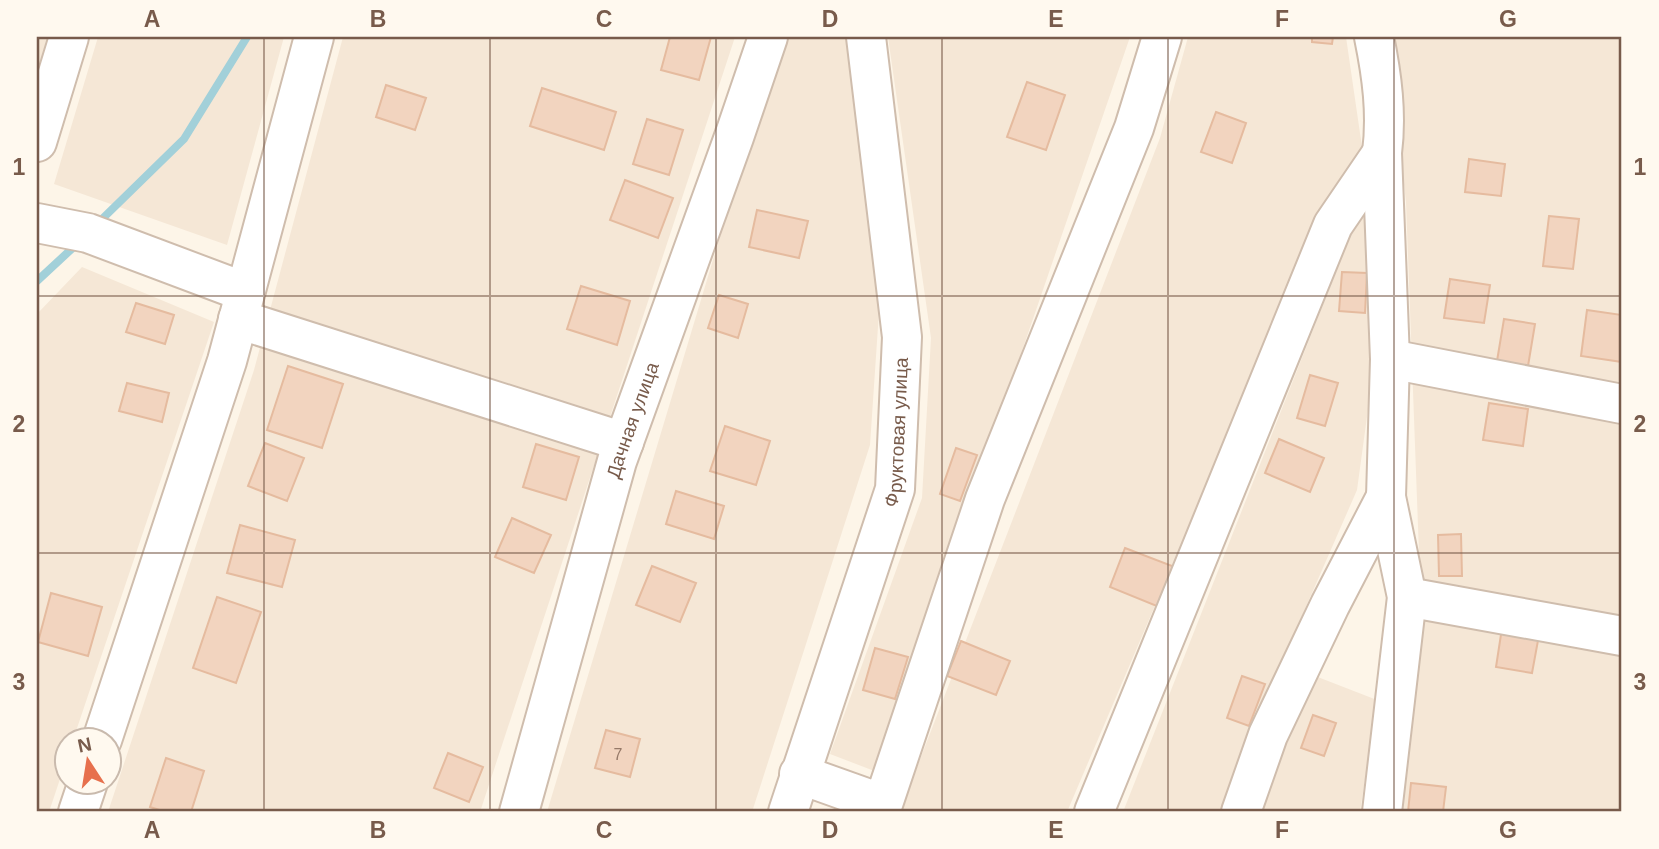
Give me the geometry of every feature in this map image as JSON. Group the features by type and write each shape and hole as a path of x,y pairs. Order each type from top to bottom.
{"street":[{"path":"37,142 69,37"},
{"path":"107,726 227,361 314,37"},
{"name":"Дачная улица","path":"519,812 624,442 768,37"},
{"name":"Фруктовая улица","path":"788,812 895,489 902,337 866,37"},
{"path":"799,774 883,808 985,499 1134,128 1161,37"},
{"path":"1374,37 1382,77 1385,131 1382,153 1390,359 1386,497 1407,597 1382,812"},
{"path":"1094,812 1251,432 1333,225 1382,153"},
{"path":"37,223 88,233 242,306 624,442"},
{"path":"1390,359 1622,404"},
{"path":"1241,812 1268,734 1330,604 1386,497"},
{"path":"1407,597 1622,635"}],"shaded area":[{"path":"37,37 47,37 37,76"},
{"path":"98,37 284,37 227,245 54,184"},
{"path":"343,37 735,37 480,812 108,812 113,796 122,796 122,770 254,370"},
{"path":"780,37 856,37 880,297 870,445 752,812 547,812"},
{"path":"888,37 1130,37 877,772 830,754 922,498 931,338"},
{"path":"1188,37 1346,37 1362,147 1316,228 1067,812 894,812 902,806 1160,138"},
{"path":"1387,37 1622,37 1622,620 1420,580 1406,202"},
{"path":"1367,193 1378,336 1357,490 1253,728 1229,812 1123,812"},
{"path":"82,267 214,322 78,726 52,726 52,796 54,796 49,812 37,812 37,314"},
{"path":"1420,610 1622,644 1622,812 1401,812"},
{"path":"1310,674 1377,700 1360,812 1255,812"}],"building":[{"path":"670,37 711,37 699,80 661,70"},
{"path":"1312,37 1333,37 1332,44 1312,42"},
{"path":"1027,82 1065,95 1046,150 1007,137"},
{"path":"386,85 426,98 415,130 376,117"},
{"path":"542,88 616,112 604,150 530,126"},
{"path":"1216,112 1246,123 1232,163 1201,152"},
{"path":"647,119 683,130 669,175 633,164"},
{"path":"1469,159 1505,164 1501,196 1465,192"},
{"path":"625,180 673,198 658,238 610,220"},
{"path":"757,210 808,221 799,258 749,247"},
{"path":"1549,216 1579,219 1573,269 1543,266"},
{"path":"1342,272 1367,273 1365,313 1339,311"},
{"path":"1450,279 1490,285 1484,323 1444,318"},
{"path":"581,286 630,301 617,345 567,329"},
{"path":"719,295 748,304 738,338 708,328"},
{"path":"136,303 174,315 165,344 126,332"},
{"path":"1587,310 1622,315 1622,362 1581,356"},
{"path":"1504,319 1535,324 1528,366 1497,361"},
{"path":"288,366 343,384 322,448 267,430"},
{"path":"1310,375 1338,383 1325,426 1297,418"},
{"path":"127,383 169,393 162,422 119,411"},
{"path":"1489,403 1528,409 1523,446 1483,440"},
{"path":"725,426 770,441 756,485 710,471"},
{"path":"1279,439 1324,458 1310,492 1265,473"},
{"path":"265,443 304,458 287,501 248,486"},
{"path":"536,444 579,457 566,500 523,487"},
{"path":"956,448 977,455 960,501 940,494"},
{"path":"676,491 724,506 714,539 666,524"},
{"path":"512,518 551,535 534,573 495,557"},
{"path":"240,525 295,540 282,587 227,573"},
{"path":"1461,534 1462,576 1439,576 1438,535"},
{"path":"1125,548 1180,569 1164,609 1110,587"},
{"path":"652,566 696,583 680,622 636,605"},
{"path":"51,593 102,607 88,656 38,642"},
{"path":"217,597 261,612 236,683 193,668"},
{"path":"1502,628 1539,635 1532,673 1496,667"},
{"path":"961,641 1010,661 996,695 947,676"},
{"path":"875,648 908,657 895,699 863,690"},
{"path":"1242,676 1265,684 1249,726 1227,718"},
{"path":"1313,715 1336,723 1324,756 1301,748"},
{"path":"606,730 640,739 630,777 595,768"},
{"path":"448,753 483,767 469,802 434,788"},
{"path":"166,758 204,771 191,812 166,812 150,807"},
{"path":"1411,783 1446,787 1443,812 1408,812"}],"waterway":[{"path":"97,224 184,139 247,37"},
{"path":"37,281 78,243"}]}
